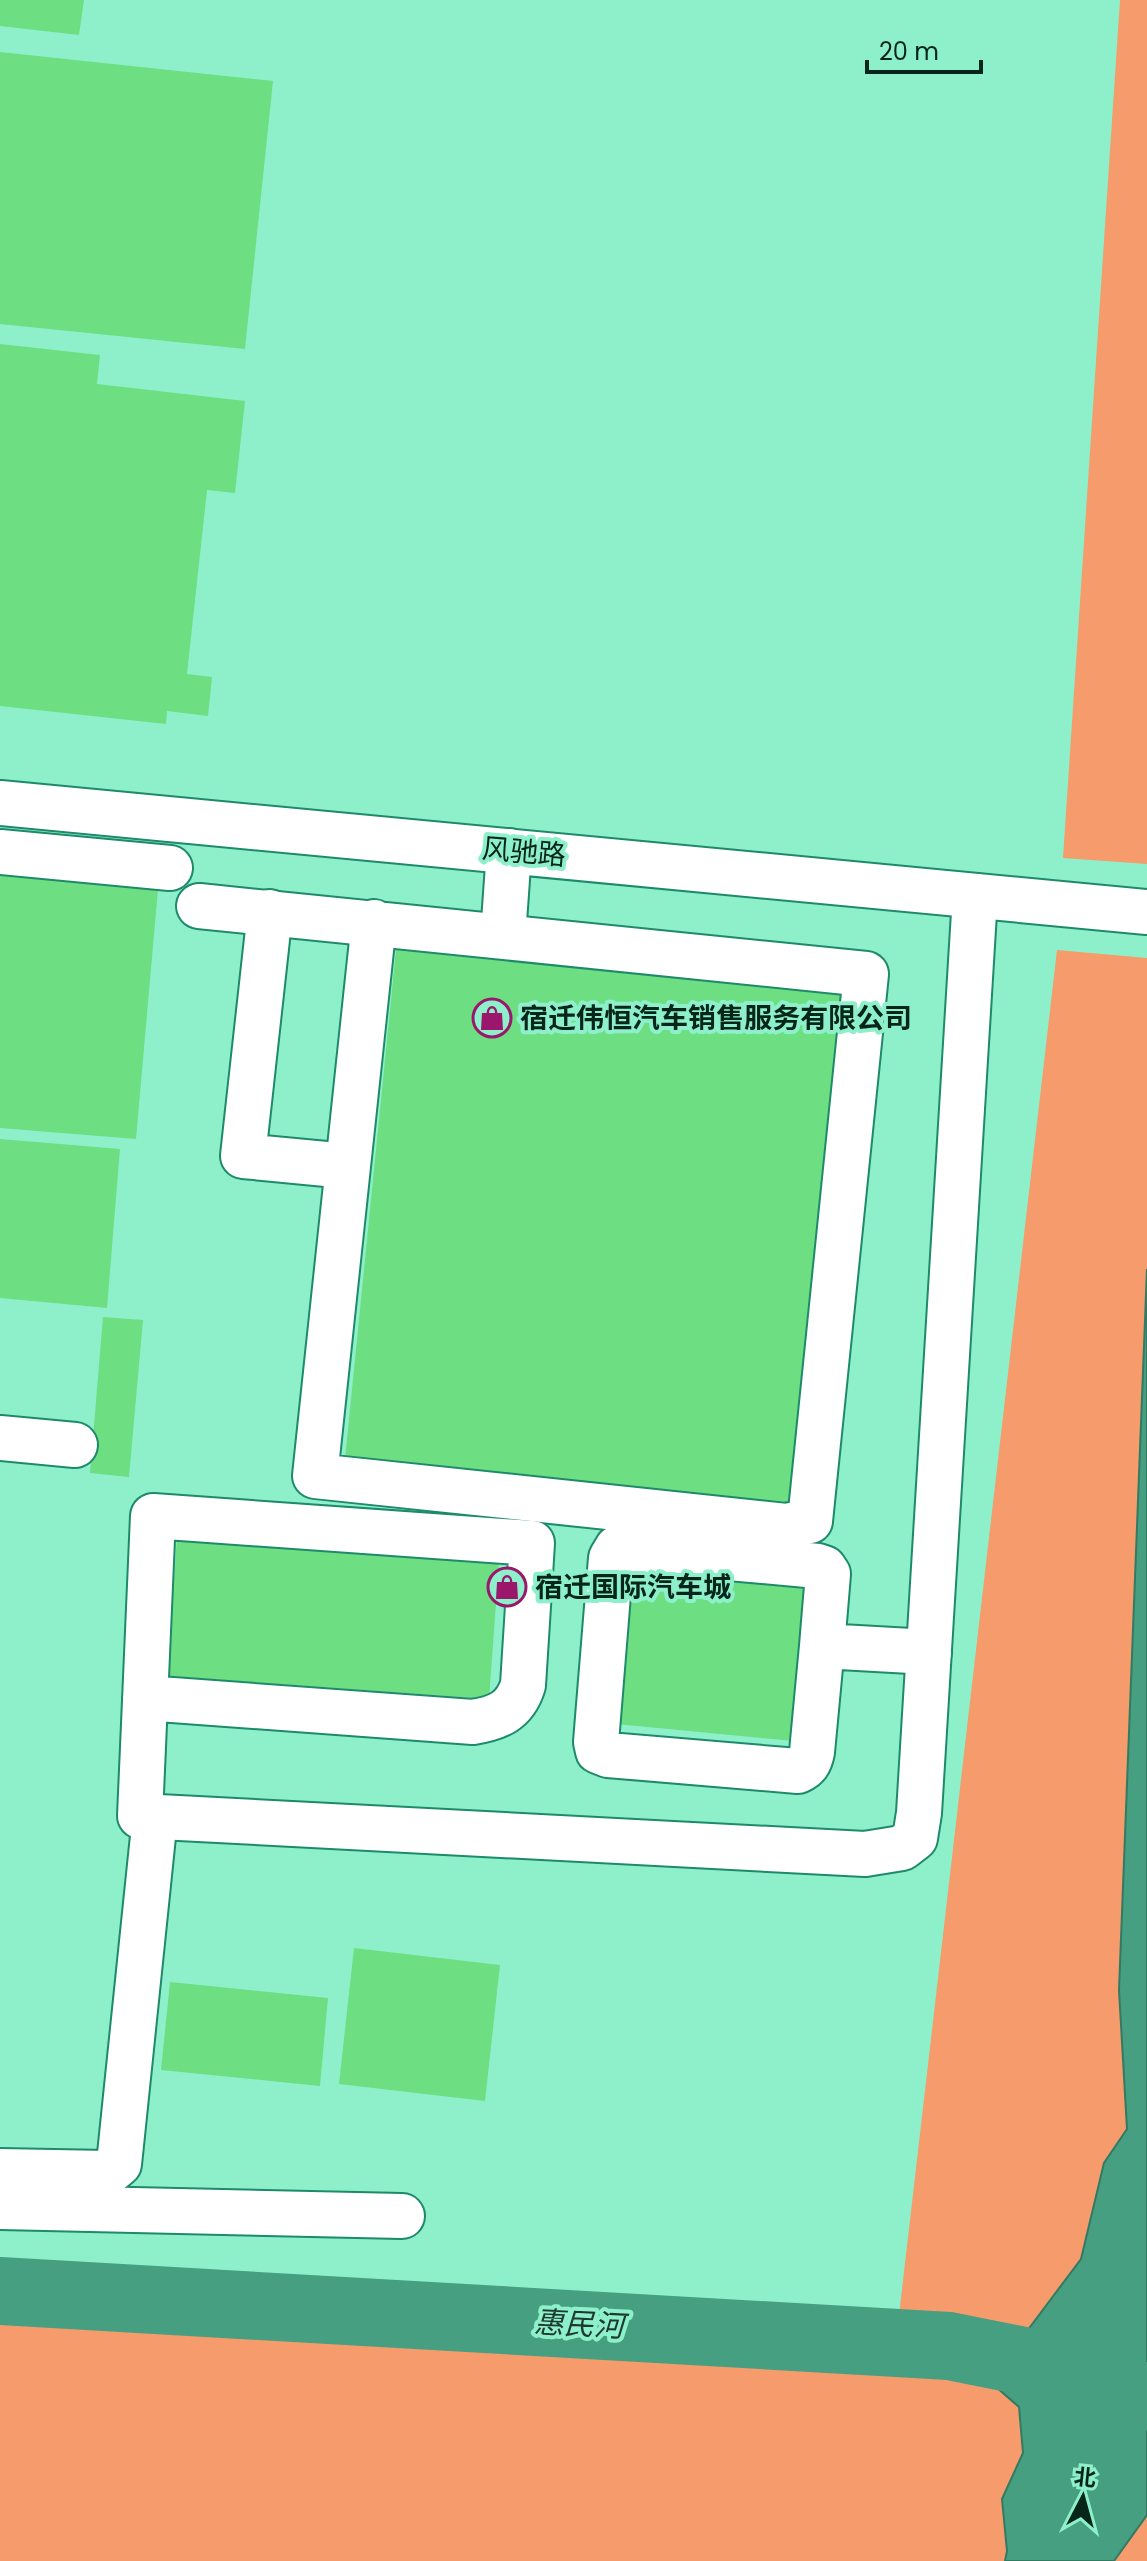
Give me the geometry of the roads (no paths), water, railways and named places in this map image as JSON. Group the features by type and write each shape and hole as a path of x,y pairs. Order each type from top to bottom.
{"street":[{"name":"风驰路","path":"0,803 1147,912"},
{"path":"503,936 509,851"},
{"path":"0,852 170,868"},
{"path":"145,1698 473,1722 491,1719 518,1702 523,1685 532,1543 153,1516 145,1698 140,1816 865,1854 902,1848 915,1838 919,1813 975,896"},
{"path":"199,906 374,922 866,974 810,1521 786,1526 315,1476 374,922"},
{"path":"270,912 243,1156 347,1166"},
{"path":"0,1438 75,1445"},
{"path":"617,1548 824,1568 828,1574 822,1646 812,1752 810,1762 798,1771 602,1754 598,1751 596,1742 611,1558 617,1548"},
{"path":"822,1646 929,1652"},
{"path":"0,2171 108,2173 119,2164 155,1817"},
{"path":"0,2207 402,2216"}],"waterway":[{"name":"惠民河","path":"0,2291 949,2346 1024,2361 1059,2373 1115,2401 1147,2396"}],"place":[{"name":"宿迁伟恒汽车销售服务有限公司","path":"492,1018"},
{"name":"宿迁国际汽车城","path":"507,1587"}]}
